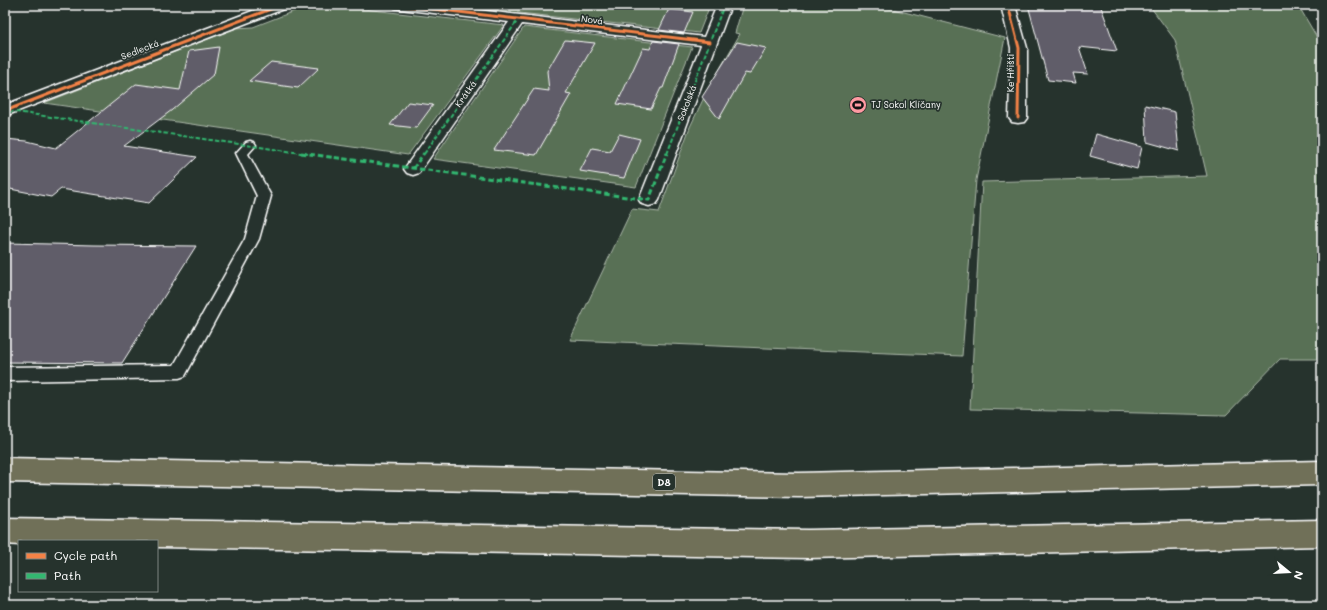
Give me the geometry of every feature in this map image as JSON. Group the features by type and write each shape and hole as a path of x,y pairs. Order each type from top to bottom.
{"highway":[{"name":"D8","path":"5,470 799,485 1322,473"},
{"path":"5,531 808,544 1322,533"}],"street":[{"name":"Sedlecká","path":"5,111 281,5"},
{"name":"Nová","path":"400,5 710,42"},
{"name":"Sokolská","path":"649,200 724,5"},
{"name":"Ke Hřišti","path":"1008,5 1019,48 1018,118"},
{"name":"Krátká","path":"413,169 518,20"}],"lane":[{"path":"5,374 179,371 252,239 264,196 242,154 250,146"}],"green space":[{"path":"310,5 328,5 504,25 408,155 44,103 236,28 253,27"},
{"path":"448,5 710,5 699,33"},
{"path":"743,5 877,5 1005,38 976,180 962,356 570,340 632,209 659,212 690,127 708,89 740,34 735,33"},
{"path":"1149,5 1298,5 1322,46 1322,359 1280,359 1226,415 970,409 982,182 1207,176 1175,40"},
{"path":"524,27 692,47 636,187 433,159"}],"building":[{"path":"1028,5 1074,5 1101,7 1117,51 1079,47 1088,74 1073,73 1076,83 1048,80"},
{"path":"669,9 693,12 684,33 659,30"},
{"path":"565,40 595,43 566,93 571,94 536,155 494,150 534,89 549,91 547,71"},
{"path":"653,41 679,44 663,88 661,88 651,109 617,104 643,48 650,49"},
{"path":"737,42 766,48 750,74 745,73 719,119 702,97"},
{"path":"219,47 214,74 172,110 124,146 197,157 149,203 61,189 51,197 5,188 5,139 27,141 56,148 136,84 180,90 189,51"},
{"path":"271,62 319,68 298,88 249,81"},
{"path":"408,102 433,105 416,128 390,125"},
{"path":"1145,105 1175,112 1179,151 1147,142"},
{"path":"619,134 640,139 624,178 580,171 592,148 610,151"},
{"path":"1096,134 1142,147 1137,169 1090,156"},
{"path":"5,243 196,246 122,363 5,362"}],"marked path":[{"path":"9,111 413,169 649,200 724,5"},
{"path":"413,169 518,20"}],"cycle path":[{"path":"5,111 281,5"},
{"path":"400,5 710,42"},
{"path":"1008,5 1019,48 1018,118"}],"place":[{"name":"TJ Sokol Klíčany","path":"858,105"}]}
